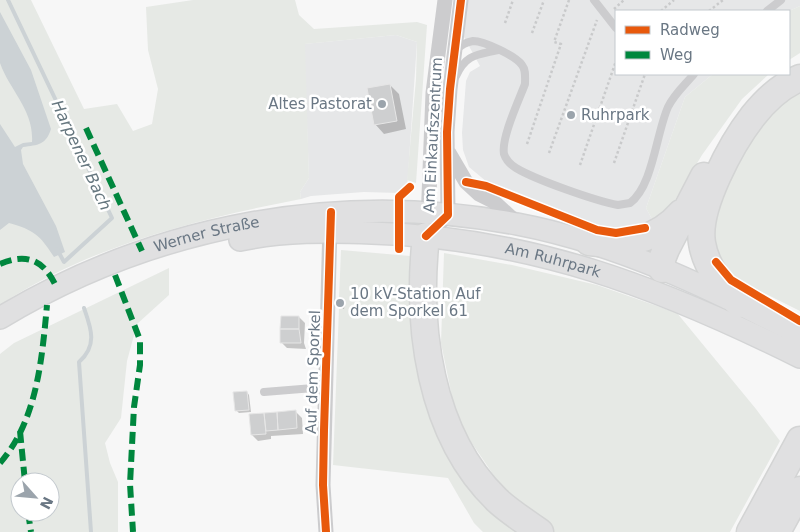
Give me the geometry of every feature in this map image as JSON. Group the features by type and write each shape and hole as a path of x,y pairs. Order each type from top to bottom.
{"highway":[{"path":"662,269 662,259 666,249 690,200 748,108 765,89 782,75"},
{"path":"738,304 717,280 708,264 702,242 701,229 705,209 727,160 753,117 766,102 790,82 800,78"},
{"path":"589,242 618,244 649,236 671,223 690,200"},
{"path":"434,221 423,262 424,327 434,387 455,442 474,473 497,501 540,532"},
{"path":"750,532 800,440"},
{"path":"777,532 800,490"},
{"path":"793,532 800,500"}],"main road":[{"name":"Werner Straße","path":"0,318 56,286 106,264 204,229 297,216 330,222"},
{"name":"Werner Straße","path":"0,334 47,305 93,284 177,254 330,222 434,221"},
{"name":"Am Ruhrpark","path":"434,221 518,224 589,242 662,269 800,335"},
{"name":"Am Ruhrpark","path":"434,221 513,249 583,266 677,300 800,357"},
{"path":"662,269 666,284 677,300"}],"street":[{"name":"Am Einkaufszentrum","path":"434,221 433,93 445,0"},
{"name":"Am Einkaufszentrum","path":"434,221 448,150 453,53 461,0"},
{"name":"Am Einkaufszentrum","path":"448,150 466,182 480,194 493,201 518,224"},
{"name":"Auf dem Sporkel","path":"326,532 323,485 330,222"}],"lane":[{"path":"594,0 615,27"},
{"path":"767,0 770,9 781,0"},
{"name":"Am Einkaufszentrum","path":"453,53 460,46 474,41 514,56 522,65 526,73 525,84 504,143 504,154 509,163 534,176 618,205 630,203 640,192 667,110 674,96 693,75"},
{"name":"Am Einkaufszentrum","path":"450,89 461,65 471,56 498,50"},
{"path":"264,392 326,387"}],"path":[{"path":"504,23 513,0"},
{"path":"532,33 544,0"},
{"path":"527,144 561,44 554,42 569,0"},
{"path":"662,10 674,0"},
{"path":"711,10 723,0"},
{"path":"550,153 598,18"},
{"path":"580,165 615,64"},
{"path":"614,163 645,75"},
{"path":"399,197 410,188"}],"shaded area":[{"path":"0,0 31,0 84,109 117,104 133,131 152,124 158,89 148,50 146,7 193,0 295,0 299,15 314,29 417,22 427,25 416,183 407,180 416,79 417,42 396,35 305,44 309,178 300,192 301,199 223,216 145,237 70,266 34,284 0,305"},
{"name":"Ruhrpark","path":"465,0 800,0 800,6 790,11 615,10 615,75 712,75 685,97 646,208 653,221 635,228 616,231 493,187 469,167 463,150 462,133 466,81 470,72 480,66 464,37"},
{"path":"800,6 800,53 790,59 790,11"},
{"path":"0,12 31,70 51,129 44,141 37,145 23,147 21,150 23,164 56,226 65,252 54,257 45,243 36,234 25,228 9,223 0,230 0,124 15,147 23,143 32,142 32,131 25,110 0,63"},
{"name":"Altes Pastorat","path":"396,35 417,42 407,189 399,193 364,192 311,196 301,199 300,192 309,178 304,44"},
{"path":"712,75 768,75 742,99 702,155 672,205 653,221 646,208 685,97"},
{"path":"800,86 800,311 730,276 717,256 711,208 751,131"},
{"path":"341,250 410,256 421,375 527,532 483,532 474,523 448,478 333,465 339,308 343,307 343,299 339,299"},
{"path":"444,253 512,265 597,285 677,313 780,441 730,532 553,532 550,524 507,495 457,421 441,343"},
{"path":"169,268 169,295 137,324 127,361 121,418 105,443 110,463 118,482 118,532 0,532 0,354 14,343"}],"building":[{"name":"Altes Pastorat","path":"390,84 397,121 374,125 367,88"},
{"name":"10 kV-Station Auf dem Sporkel 61","path":"337,299 342,299 342,307 337,307"},
{"path":"281,316 299,316 299,329 280,329"},
{"path":"280,329 299,329 301,343 280,343"},
{"path":"247,391 249,410 235,411 233,392"},
{"path":"296,410 297,428 278,430 277,412"},
{"path":"277,412 278,430 266,431 264,413"},
{"path":"264,413 266,434 251,435 249,414"}],"waterway":[{"name":"Harpener Bach","path":"8,0 112,218 64,262 57,249"},
{"name":"Harpener Bach","path":"84,308 91,329 91,343 85,356 79,362 91,532"}],"marked path":[{"path":"86,128 142,251"},
{"path":"0,264 19,259 34,261 46,270 56,286"},
{"path":"115,275 140,340 140,365 134,407 130,484 133,532"},
{"path":"0,463 12,446 30,409 40,368 47,305"},
{"path":"20,431 24,472"},
{"path":"30,522 31,532"}],"cycle path":[{"path":"426,236 448,215 447,132 450,89 461,0"},
{"path":"466,182 486,186 597,230 616,233 645,228"},
{"path":"399,249 399,197 410,187"},
{"path":"326,532 323,485 331,212"},
{"path":"716,262 731,280 800,321"}],"place":[{"name":"Altes Pastorat","path":"382,104"},
{"name":"Ruhrpark","path":"571,115"},
{"name":"10 kV-Station Auf dem Sporkel 61","path":"340,303"}]}
